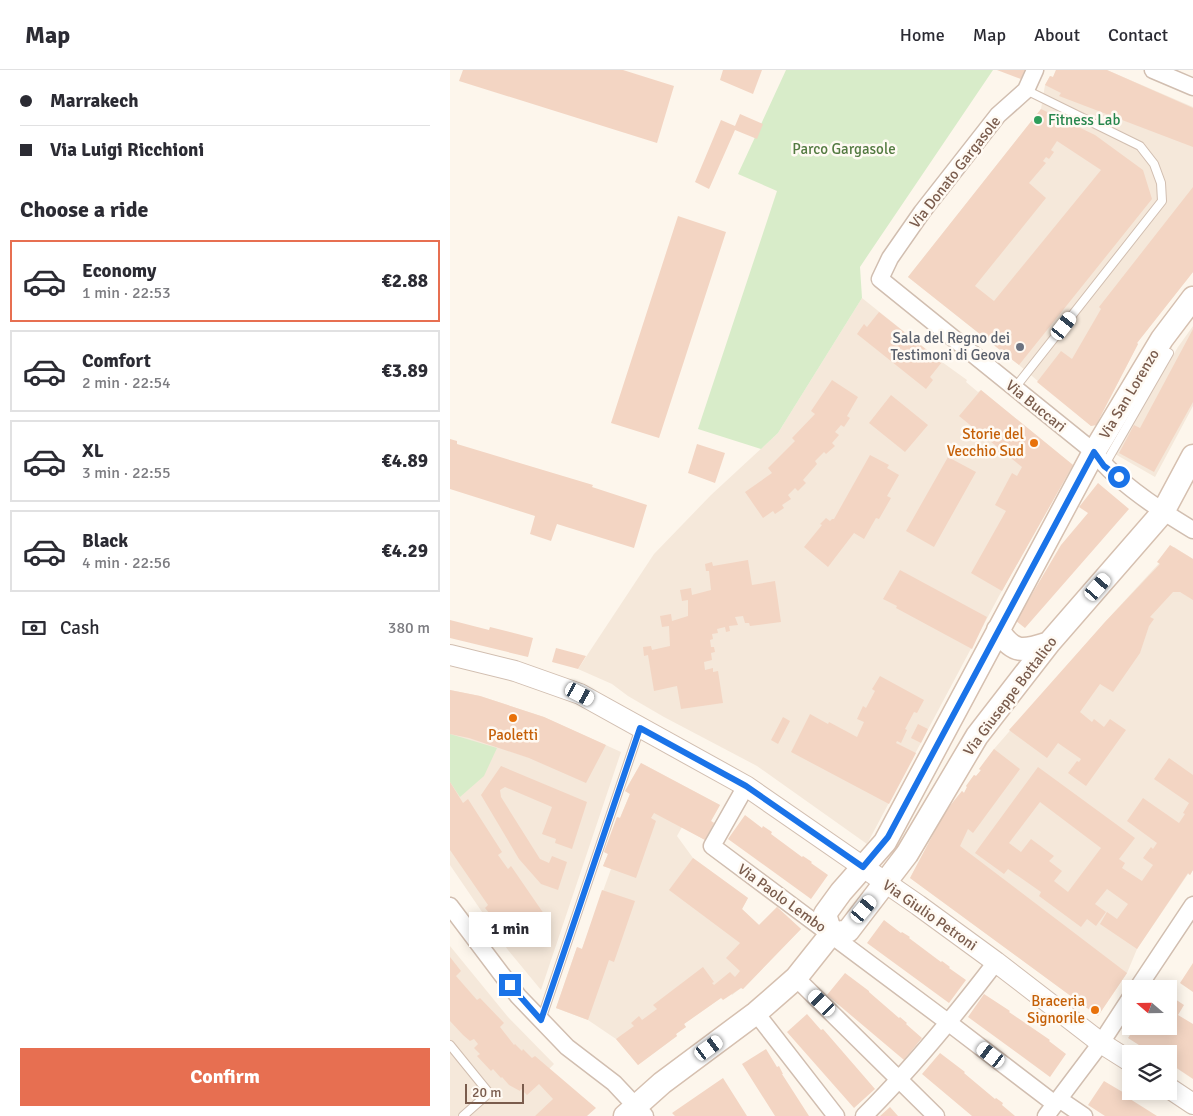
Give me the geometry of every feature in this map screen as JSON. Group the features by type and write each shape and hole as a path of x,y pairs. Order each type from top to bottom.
{"main road":[{"name":"Via San Lorenzo","path":"831,934 825,914 841,892 884,842 998,630 1099,459 1162,339 1193,298"},
{"name":"Via Giuseppe Bottalico","path":"831,934 848,931 907,854 977,736 1049,643 1163,512 1193,456"},
{"path":"998,630 1006,641 1016,648 1027,650 1049,643"},
{"path":"952,718 962,719 971,726 977,736"},
{"name":"Via Paolo Lembo","path":"636,1112 662,1083 756,1013 796,978 831,934"}],"street":[{"name":"Via Donato Gargasole","path":"880,279 890,258 922,212 998,115 1026,90 1035,70"},
{"path":"1153,70 1193,87"},
{"name":"Via Buccari","path":"880,279 1163,512 1193,530"},
{"name":"Via Giulio Petroni","path":"450,656 515,672 580,694 746,786 996,962 1101,1043 1122,1056"},
{"name":"Via Paolo Lembo","path":"746,786 712,846 831,934"},
{"path":"1143,980 1193,904"},
{"path":"450,906 518,996 567,1047 614,1083 636,1112"},
{"path":"831,934 950,1023 1053,1106 1084,1116"},
{"path":"864,1116 900,1080 950,1023 996,962"},
{"path":"796,978 936,1116"},
{"path":"1053,1106 1101,1043 1122,1011"},
{"path":"756,1013 836,1116"},
{"path":"1177,1093 1193,1104"}],"lane":[{"path":"1014,389 1162,201 1161,183 1154,164 1140,146 1026,90"},
{"path":"1099,459 1169,353"},
{"path":"541,1020 640,728"},
{"path":"450,1045 489,1093 463,1116"}],"shaded area":[{"path":"1056,70 1107,70 1193,107 1193,272 1137,343 1096,425 1091,426 1019,365 908,277 1041,109 1045,85 1050,76 1053,77"},
{"path":"862,298 967,380 966,382 978,392 981,390 1073,465 999,596 867,844 757,766 664,717 628,696 612,684 578,669 654,554 711,495 778,433"},
{"path":"1193,326 1193,406 1155,477 1115,454 1178,347"},
{"path":"1174,547 1193,559 1193,870 1190,875 1188,874 1137,949 1127,973 1098,1016 910,878 945,812 962,791 964,793 966,786 974,775 976,776 981,771 979,769 994,749 1105,622"},
{"path":"450,690 480,696 544,717 621,752 541,990 508,950 450,865"},
{"path":"641,763 720,805 711,821 714,823 705,840 682,827 677,836 693,858 748,898 742,909 759,925 777,907 801,929 743,989 741,988 732,995 731,993 721,998 684,1024 686,1027 676,1034 677,1036 638,1065 616,1039 588,1020 556,1008 577,947 582,949 611,869 603,866 608,854 604,852 617,817 620,818 630,794 625,791"},
{"path":"450,946 508,1017 554,1064 549,1069 587,1116 450,1116"}],"green space":[{"name":"Parco Gargasole","path":"786,70 993,70 860,267 862,298 778,433 761,449 698,429 777,191 738,174"},
{"path":"450,734 497,748 484,776 460,797 450,782"}],"building":[{"path":"463,70 623,70 674,86 657,143 459,81"},
{"path":"723,70 762,70 753,94 720,80"},
{"path":"997,70 1025,70 1021,79"},
{"path":"1056,70 1107,70 1193,108 1193,147 1059,96 1061,93 1045,85 1050,76 1053,77"},
{"path":"1041,109 1095,135 1143,170 1152,199 1019,365 908,277","holes":["1057,141 1101,170 994,301 975,286 1046,198 1029,183 1046,163 1043,161 1046,157 1049,159 1054,152 1051,150"]},
{"path":"740,114 763,124 757,139 735,130 709,189 695,182 721,120 735,126"},
{"path":"1193,187 1193,272 1137,343 1096,425 1091,426 1037,382 1061,351 1072,359 1101,309 1099,307"},
{"path":"678,216 726,232 659,438 611,423"},
{"path":"879,312 942,362 930,377 933,380 926,389 857,334 864,324 867,327"},
{"path":"1193,329 1193,402 1154,472 1119,453 1134,425 1140,428"},
{"path":"832,380 858,397 847,416 850,418 844,427 841,425 835,432 839,435 832,443 835,446 826,454 824,452 815,461 817,464 803,480 806,483 798,491 795,488 788,495 791,499 782,505 784,508 775,514 773,511 763,518 745,492 772,473 768,468 795,441 792,438 815,414 811,411"},
{"path":"981,390 1073,465 1002,591 971,573 1006,511 995,505 1012,473 1017,476 1022,467 959,416"},
{"path":"891,395 928,425 905,452 869,423"},
{"path":"450,439 457,441 457,444 593,485 592,487 647,505 634,548 557,524 551,541 530,534 535,516 450,489"},
{"path":"697,444 725,453 715,483 688,473"},
{"path":"870,455 889,465 887,468 899,475 887,496 891,498 879,519 876,518 864,539 854,533 828,567 804,547 826,518 830,521 834,519"},
{"path":"948,457 976,472 934,547 906,531"},
{"path":"1098,483 1129,509 1025,628 1016,621 1061,545 1088,513 1079,507"},
{"path":"1170,545 1193,559 1193,600 1180,592 1173,592 1150,617 1154,619 1149,626 1140,653 1113,692 1100,684 1080,712 1092,722 1094,719 1104,727 1110,719 1126,730 1086,786 1068,773 1077,761 1079,762 1081,759 1058,743 1047,758 1009,730 1105,622 1160,564 1157,562"},
{"path":"748,560 752,585 775,581 781,622 750,626 749,623 745,623 743,616 735,617 738,625 729,626 730,631 726,632 725,627 717,629 718,633 712,634 713,639 710,640 711,647 714,647 715,652 711,653 712,660 704,662 705,670 713,668 713,672 718,671 723,703 681,709 677,686 654,691 648,655 644,656 643,647 651,646 652,650 670,646 669,626 662,627 660,616 671,614 672,621 688,616 688,600 682,601 680,590 691,588 692,595 711,590 709,571 706,571 705,564 712,562 713,566"},
{"path":"900,570 987,617 972,649 883,599"},
{"path":"450,620 489,630 490,627 533,638 528,657 450,638"},
{"path":"556,648 586,656 578,669 552,662"},
{"path":"880,676 924,700 917,713 914,712 905,729 907,730 901,743 897,741 896,743 916,753 889,804 791,752 810,714 857,737 864,722 857,719 863,706 866,708 875,691 872,689"},
{"path":"450,690 480,696 544,717 606,745 586,783 529,758 469,738 450,734"},
{"path":"783,717 790,721 778,744 771,740"},
{"path":"918,724 928,729 921,743 911,738"},
{"path":"994,749 1020,769 973,833 968,829 960,846 1127,973 1098,1016 910,878 945,812 962,791 964,793 966,786 974,775 976,776 981,770 979,769"},
{"path":"1169,758 1193,775 1193,870 1190,875 1188,873 1137,949 1100,924 1107,912 1117,919 1128,904 1107,889 1095,904 1106,912 1096,926 1087,919 1081,927 1039,896 1041,892 1008,869 1004,874 975,853 1038,767 1135,838 1119,859 1125,863 1122,868 1142,881 1153,865 1143,858 1151,847 1153,849 1157,843 1127,821 1143,798 1179,823 1189,803 1154,779","holes":["1040,802 1101,848 1068,892 1054,881 1062,871 1049,861 1054,856 1031,839 1021,852 1009,843"]},
{"path":"641,763 720,805 711,821 714,823 705,840 654,813 651,818 656,821 636,878 603,866 608,854 604,852 617,817 620,818 630,794 625,791"},
{"path":"501,766 587,802 572,849 555,843 556,839 542,834 552,807 505,787 500,790 501,797 540,859 549,863 552,856 567,862 558,890 541,884 519,859 481,795"},
{"path":"450,782 463,803 468,799 502,852 498,855 508,869 511,866 544,914 540,916 546,923 527,937 525,934 514,943 485,908 488,905 450,850"},
{"path":"745,815 762,828 763,826 772,832 771,834 828,875 811,899 728,839"},
{"path":"693,858 748,898 742,909 759,925 777,907 801,929 743,989 741,988 723,1000 721,998 684,1024 686,1027 676,1034 677,1036 638,1065 616,1039 634,1026 631,1023 639,1016 642,1020 657,1009 653,1005 703,967 714,982 712,983 714,985 730,972 735,977 740,971 726,958 740,943 669,890"},
{"path":"602,890 635,901 614,962 609,960 588,1020 556,1008 577,947 582,949"},
{"path":"884,920 901,933 910,937 966,980 949,1003 867,943"},
{"path":"450,957 461,971 456,976 477,1000 480,998 504,1023 500,1027 514,1045 522,1051 523,1049 532,1058 535,1056 596,1108 587,1116 535,1116 553,1099 539,1084 527,1095 521,1089 520,1091 509,1085 493,1069 491,1071 477,1056 480,1054 474,1048 478,1044 474,1039 470,1041 450,1021"},
{"path":"1193,963 1193,992 1180,983"},
{"path":"845,973 900,1017 922,1038 904,1060 827,995"},
{"path":"984,994 1050,1040 1066,1054 1050,1077 968,1017"},
{"path":"1178,1001 1184,1005 1178,1015"},
{"path":"807,1014 821,1030 823,1029 875,1089 854,1108 787,1032"},
{"path":"1178,1015 1193,1024 1193,1079 1177,1068 1177,1045 1139,1045 1128,1038 1130,1035 1178,1035"},
{"path":"766,1049 777,1067 779,1066 782,1074 809,1116 775,1116 742,1064"},
{"path":"940,1053 995,1099 1003,1103 1002,1105 1015,1116 972,1116 922,1074"},
{"path":"723,1078 747,1116 675,1116 672,1113"},
{"path":"1104,1081 1122,1092 1122,1100 1132,1100 1157,1116 1105,1116 1088,1105"},
{"path":"890,1107 898,1116 880,1116"}],"place":[{"name":"Fitness Lab","path":"1038,120"},
{"name":"Sala del Regno dei Testimoni di Geova","path":"1020,347"},
{"name":"Storie del Vecchio Sud","path":"1034,443"},
{"name":"Paoletti","path":"513,718"},
{"name":"Braceria Signorile","path":"1095,1010"}],"route":[{"path":"510,985 541,1020 640,728 746,786 863,867 888,837 1094,452 1104,466 1119,477"}]}
